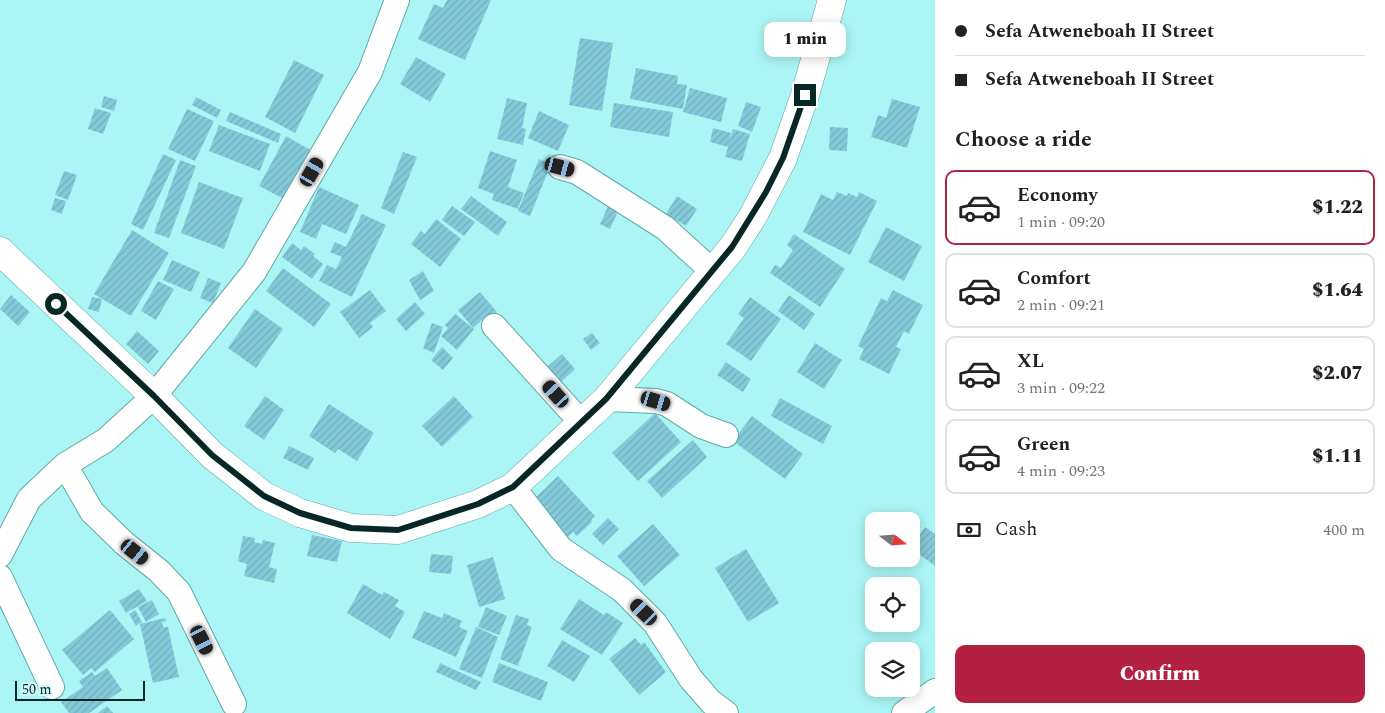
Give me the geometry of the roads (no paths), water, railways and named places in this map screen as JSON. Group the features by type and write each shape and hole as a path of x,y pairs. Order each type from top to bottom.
{"main road":[{"path":"0,251 154,396 212,455 264,496 300,513 351,528 398,530 478,504 513,487 580,421 606,399 732,247 752,216 783,158 805,95 832,0"}],"street":[{"path":"0,555 29,499 65,465 106,440 154,396 254,272 370,72 397,0"},
{"path":"560,167 577,172 665,228 712,271"},
{"path":"494,326 580,421"},
{"path":"606,399 662,402 700,426 726,435"},
{"path":"65,465 92,512 124,543 159,571 178,592 234,704"},
{"path":"513,487 561,549 622,590 655,623 691,679 711,702 726,713"},
{"path":"0,577 52,687"},
{"path":"904,713 935,691"}]}
